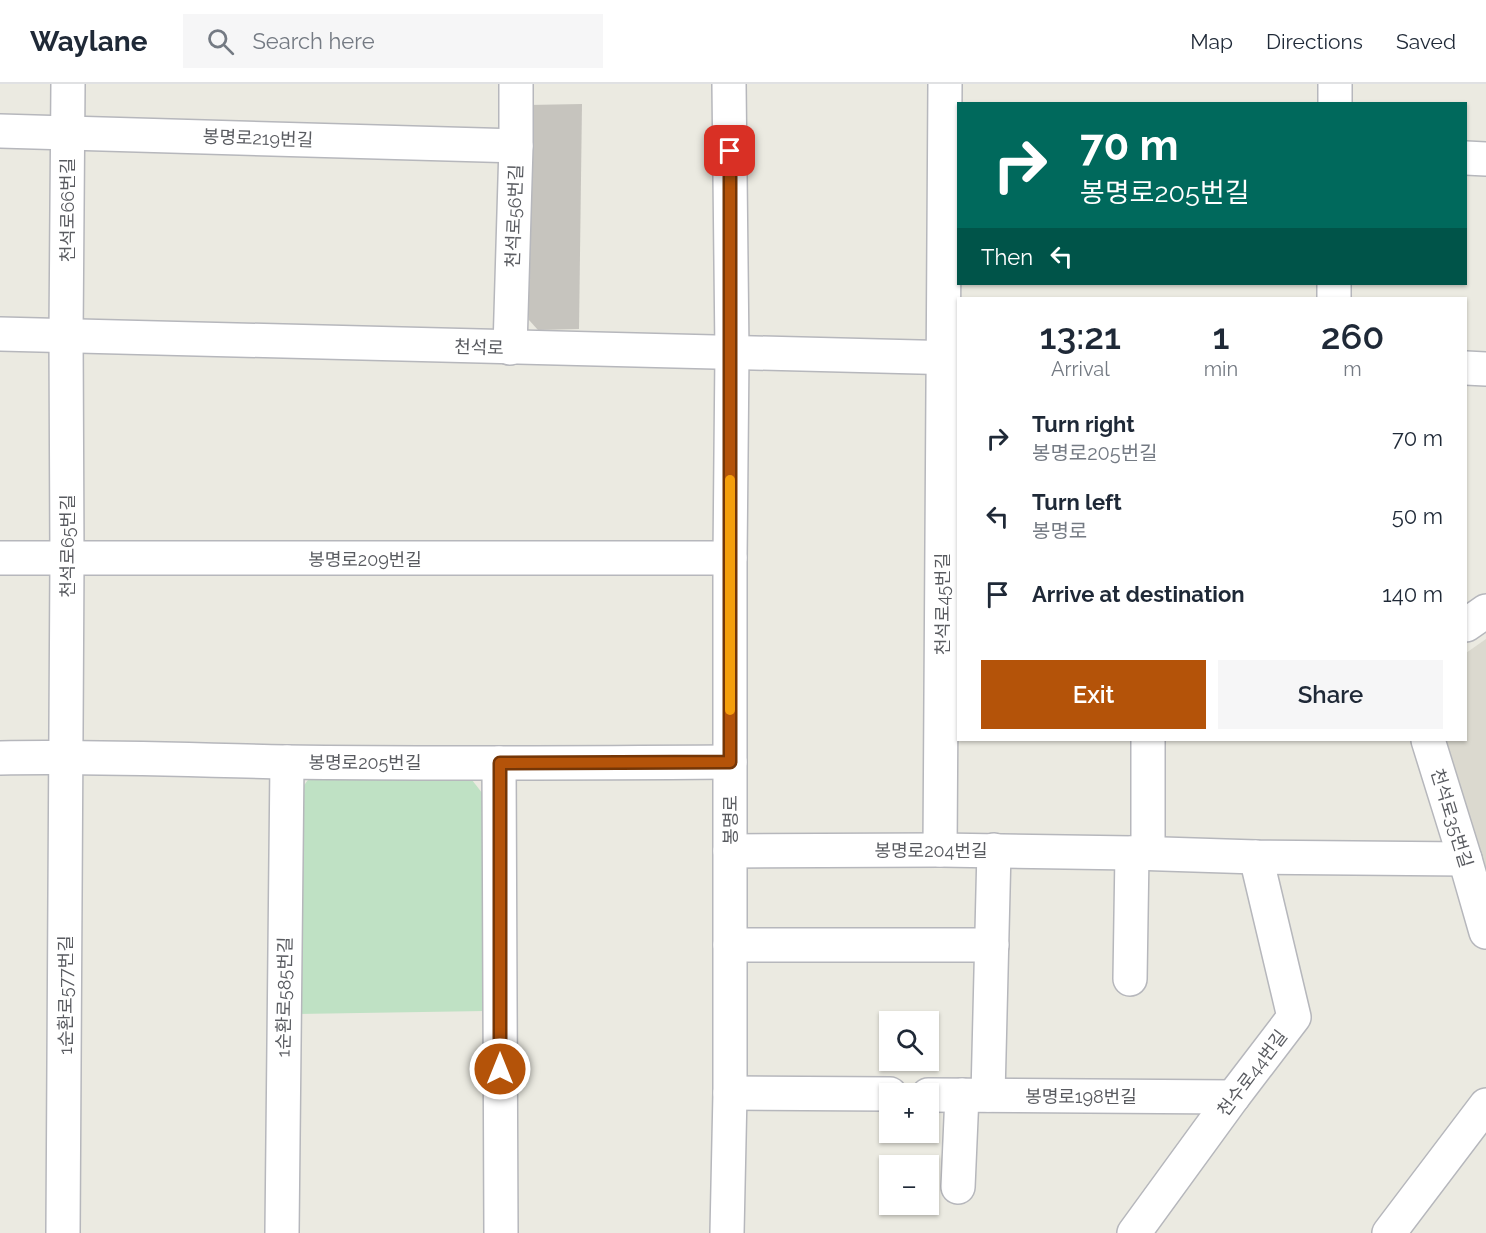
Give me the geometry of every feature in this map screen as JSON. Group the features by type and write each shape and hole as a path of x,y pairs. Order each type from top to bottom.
{"street":[{"name":"천석로66번길","path":"66,335 68,84"},
{"name":"천석로56번길","path":"510,348 516,84"},
{"name":"봉명로","path":"727,1233 730,1093 732,353 729,84"},
{"name":"천석로45번길","path":"940,850 950,588 952,146 945,84"},
{"path":"1335,84 1335,102"},
{"name":"봉명로219번길","path":"0,131 516,146"},
{"path":"1467,158 1486,159"},
{"name":"천석로","path":"0,334 951,358"},
{"name":"천석로65번길","path":"66,335 66,757"},
{"path":"1467,368 1486,369"},
{"name":"봉명로209번길","path":"0,558 730,558"},
{"path":"1467,624 1486,611"},
{"path":"1130,979 1148,741"},
{"name":"천석로35번길","path":"1428,741 1486,932"},
{"name":"봉명로205번길","path":"0,758 66,757 287,762 730,762"},
{"name":"1순환로577번길","path":"63,1233 66,757"},
{"name":"1순환로585번길","path":"282,1233 287,762"},
{"path":"500,763 501,1233"},
{"path":"958,1187 975,1095 992,945 994,850"},
{"name":"봉명로204번길","path":"730,852 994,850 1465,859"},
{"name":"천수로44번길","path":"1134,1233 1294,1017 1256,856"},
{"path":"730,945 992,945"},
{"path":"730,1093 879,1095"},
{"name":"봉명로198번길","path":"939,1095 1233,1097"},
{"path":"1389,1233 1486,1105"}],"shaded area":[{"path":"1486,639 1486,876 1443,741 1467,741 1467,652"}],"green space":[{"path":"465,771 486,798 485,1011 297,1014 297,795 313,773"}],"building":[{"path":"582,104 579,329 538,330 529,320 528,105"}],"slow traffic":[{"path":"730,480 730,710"}],"route":[{"path":"500,1069 500,763 730,762 732,353 730,151"}]}
